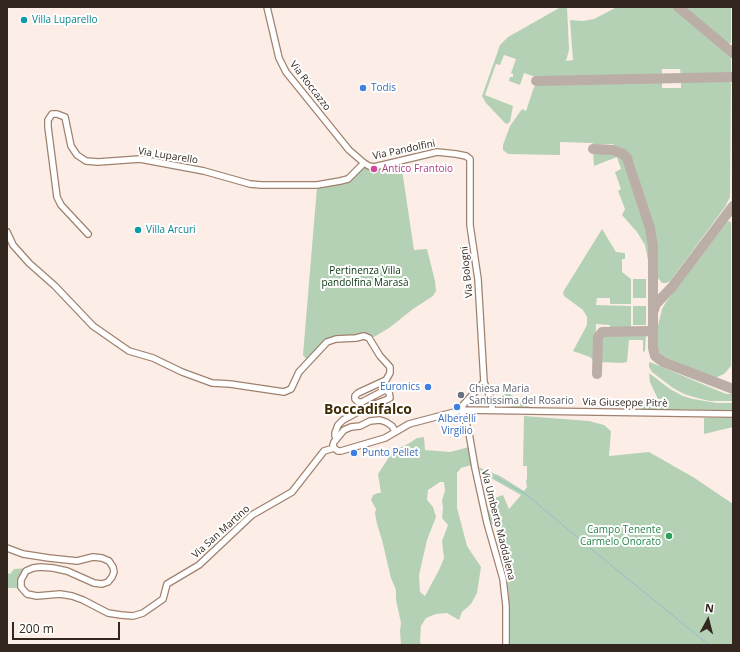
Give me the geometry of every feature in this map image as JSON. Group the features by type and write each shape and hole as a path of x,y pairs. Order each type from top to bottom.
{"street":[{"name":"Via Roccazzo","path":"267,7 279,58 286,72 349,150 364,163"},
{"name":"Via Luparello","path":"88,234 61,205 57,197 48,127 48,120 52,114 65,117 71,146 77,155 94,162 140,159 204,172 250,184 261,185 317,185 340,181 348,179 364,163"},
{"name":"Via Pandolfini","path":"364,163 374,167 437,152 447,152 465,156 468,157 470,161"},
{"name":"Via Bologni","path":"470,161 469,211 478,279 484,382 492,402 492,410"},
{"path":"7,232 13,245 29,264 55,286 93,326 129,352 152,358 182,372 212,383 230,384 284,392 291,389 299,372 328,342 336,339 364,336 369,338 380,356 390,367 390,373 386,380 358,393 355,396 355,399 358,402 362,402 385,390 389,392 390,398 367,407 343,420 338,425 335,433 337,438"},
{"path":"462,410 463,405 484,382"},
{"name":"Via Giuseppe Pitrè","path":"334,448 338,451 342,451 385,438 409,424 462,410 733,414"},
{"name":"Via Umberto Maddalena","path":"462,410 469,433 487,524 503,579 506,606 506,645"},
{"path":"334,448 333,445 337,438 348,428 360,426 375,420 386,422 392,426 395,431"},
{"name":"Via San Martino","path":"7,548 23,554 49,558 77,561 92,557 102,558 109,561 114,572 108,582 102,584 94,583 67,571 40,567 26,571 21,580 21,587 27,594 36,596 60,594 72,596 108,613 127,616 143,614 163,600 167,584 199,565 252,514 292,492 324,451 334,448"}],"green space":[{"path":"561,7 567,7 569,50 566,61 573,60 570,20 583,21 594,19 617,7 674,7 729,51 731,55 731,72 727,74 681,75 680,69 662,69 660,76 541,79 524,73 520,85 509,81 510,77 513,77 513,74 511,73 516,59 504,55 500,65 496,64 485,95 513,106 510,122 507,124 486,103 482,96 500,45 508,37"},
{"path":"683,7 731,7 731,43 728,43"},
{"path":"728,80 731,83 730,197 725,207 670,281 666,283 662,283 658,278 656,238 634,163 621,148 612,144 594,145 592,143 560,142 560,155 508,154 503,150 503,145 510,126 522,109 526,111 534,87 538,84 659,81 662,83 662,88 681,88 681,81"},
{"path":"596,151 616,152 622,157 628,168 650,236 652,262 651,290 649,290 648,260 645,245 637,232 622,215 625,209 618,191 621,189 615,172 621,169 617,157 594,166 593,153"},
{"name":"Pertinenza Villa pandolfina Marasà","path":"401,163 414,250 427,249 436,291 433,296 374,337 364,333 354,336 334,337 327,339 307,360 303,355 317,187 339,183 361,167 376,170"},
{"path":"728,221 731,222 731,366 724,374 715,378 661,356 657,348 656,334 662,309 666,302"},
{"path":"602,229 616,252 625,253 625,259 622,259 622,272 631,279 631,304 610,304 610,298 597,298 596,305 631,306 631,329 610,329 610,325 596,324 594,361 590,357 573,351 587,325 587,317 583,310 564,296 563,292"},
{"path":"633,279 646,279 646,298 633,298"},
{"path":"633,306 646,306 646,325 633,325"},
{"path":"609,332 646,333 645,351 643,352 643,340 629,340 627,362 599,362 599,339 601,334"},
{"path":"650,362 726,394 733,394 733,401 710,401 684,394 673,388 652,372 649,367"},
{"path":"649,373 670,389 683,396 717,403 733,403 733,410 641,409 641,403 646,402 654,402 654,404 650,405 650,407 662,407 662,405 657,404 657,397 650,382"},
{"path":"502,389 531,408 502,406"},
{"path":"524,416 589,421 604,425 611,431 609,456 649,452 693,477 733,504 733,645 510,645 507,577 497,542 501,540 497,525 491,524 487,511 495,509 492,499 503,495 509,509 521,495 489,477 478,467 500,476 524,491 527,487 527,466 523,466"},
{"path":"704,418 733,418 733,427 704,434"},
{"path":"424,437 425,450 450,452 469,447 471,465 461,468 457,473 457,508 467,546 481,567 477,593 471,604 462,612 459,620 447,613 436,614 426,618 421,626 421,645 401,645 401,623 396,600 396,590 391,578 377,524 375,513 376,509 371,500 373,495 381,493 378,474 393,451 417,438","holes":["440,482 444,482 445,490 442,501 442,518 448,525 442,541 444,558 425,596 420,592 419,575 427,540 436,517 433,507 427,500 428,490"]},
{"path":"29,568 19,588 7,588 7,573 10,574 14,569"}],"waterway":[{"path":"495,477 527,495 709,645"}],"taxiway":[{"path":"678,7 733,53"},
{"path":"536,81 733,77"},
{"path":"593,149 613,150 623,154 627,158 650,228 653,247 653,348 655,356 663,362 733,389"},
{"path":"654,310 656,304 672,287 733,206"},
{"path":"597,374 598,337 602,332 648,331"}],"place":[{"name":"Villa Luparello","path":"24,20"},
{"name":"Todis","path":"363,88"},
{"name":"Antico Frantoio","path":"374,169"},
{"name":"Villa Arcuri","path":"138,230"},
{"name":"Euronics","path":"428,387"},
{"name":"Chiesa Maria Santissima del Rosario","path":"461,395"},
{"name":"Alberelli Virgilio","path":"457,407"},
{"name":"Punto Pellet","path":"354,453"},
{"name":"Campo Tenente Carmelo Onorato","path":"669,536"}],"district":[{"name":"Boccadifalco","path":"368,410"}]}
